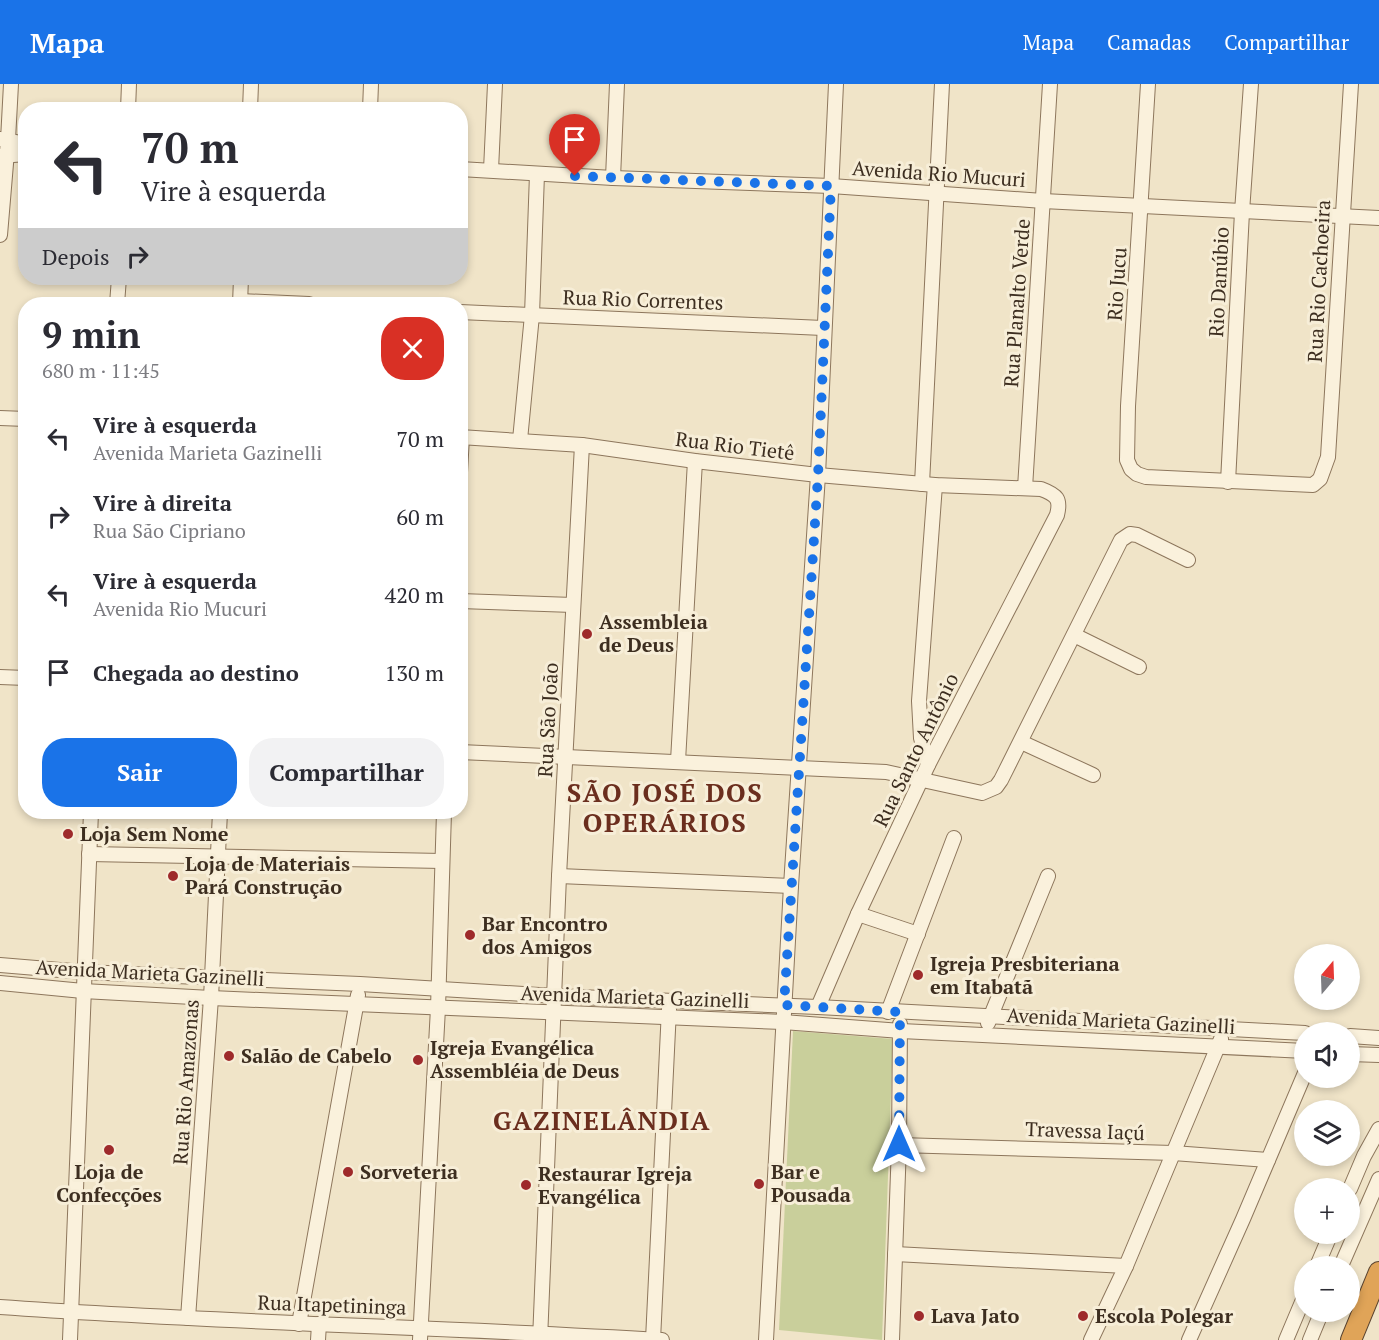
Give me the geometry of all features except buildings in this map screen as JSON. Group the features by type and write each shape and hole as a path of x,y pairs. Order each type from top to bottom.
{"highway":[{"path":"1351,1340 1379,1272"}],"street":[{"path":"0,235 4,140 11,84"},
{"path":"128,102 129,84"},
{"path":"250,102 251,84"},
{"path":"370,102 371,84"},
{"path":"491,170 495,84"},
{"path":"613,178 617,84"},
{"path":"766,1340 790,886 818,476 836,84"},
{"path":"928,765 921,738 919,701 936,194 942,84"},
{"name":"Rua Planalto Verde","path":"1025,488 1050,84"},
{"name":"Rio Jucu","path":"1148,84 1128,405 1127,460 1131,469 1146,477 1228,482"},
{"name":"Rio Danúbio","path":"1228,482 1251,84"},
{"name":"Rua Rio Cachoeira","path":"1228,482 1313,485 1320,479 1328,457 1351,84"},
{"path":"3,156 18,155"},
{"name":"Avenida Rio Mucuri","path":"468,169 613,178 831,186 1043,201 1379,218"},
{"path":"520,440 532,315 537,174"},
{"name":"Rua Rio Correntes","path":"468,312 824,328"},
{"path":"0,418 18,419"},
{"name":"Rua Rio Tietê","path":"468,437 582,445 818,476 1025,488 1051,493 1059,504 1057,515"},
{"name":"Rua São João","path":"540,1337 559,876 582,445"},
{"path":"678,761 695,461"},
{"name":"Rua Santo Antônio","path":"818,1006 858,914 928,765 1057,515"},
{"path":"468,752 886,772 982,793 991,791 1001,780 1121,540 1130,534 1137,535 1188,560"},
{"path":"468,601 573,605"},
{"path":"1074,635 1139,667"},
{"path":"0,677 18,678"},
{"path":"1021,741 1093,775"},
{"path":"70,1340 91,819"},
{"name":"Rua Rio Amazonas","path":"188,1318 212,998 220,819"},
{"path":"421,1334 439,988 444,819"},
{"path":"892,1340 901,1030 894,1012 918,934 954,838"},
{"path":"90,854 442,861"},
{"path":"559,876 790,886"},
{"path":"984,1034 1048,876"},
{"path":"858,914 918,934"},
{"name":"Avenida Marieta Gazinelli","path":"0,965 84,972 439,988 555,996 818,1006 1294,1032"},
{"name":"Avenida Marieta Gazinelli","path":"0,983 83,991 212,998 783,1022 1294,1050"},
{"path":"299,1324 360,984"},
{"path":"653,1340 669,1000"},
{"path":"1073,1038 1076,1021"},
{"path":"1093,1339 1225,1029"},
{"path":"1360,1037 1379,1038"},
{"path":"1360,1054 1379,1055"},
{"path":"1188,1340 1299,1088"},
{"path":"1355,1178 1379,1130"},
{"name":"Travessa Iaçú","path":"899,1144 1173,1153 1268,1160"},
{"path":"1345,1256 1379,1179"},
{"path":"895,1254 1126,1266"},
{"name":"Rua Itapetininga","path":"0,1307 319,1324 421,1334 662,1340"},
{"path":"1286,1340 1294,1321"},
{"path":"1310,1340 1317,1322"},
{"path":"318,1340 319,1324"}],"green space":[{"path":"793,1031 893,1039 882,1340 779,1330"}],"place":[{"name":"Assembleia de Deus","path":"587,634"},
{"name":"Loja Sem Nome","path":"68,834"},
{"name":"Loja de Materiais Pará Construção","path":"173,876"},
{"name":"Bar Encontro dos Amigos","path":"470,935"},
{"name":"Igreja Presbiteriana em Itabatã","path":"918,975"},
{"name":"Salão de Cabelo","path":"229,1056"},
{"name":"Igreja Evangélica Assembléia de Deus","path":"418,1060"},
{"name":"Loja de Confecções","path":"109,1150"},
{"name":"Sorveteria","path":"348,1172"},
{"name":"Bar e Pousada","path":"759,1184"},
{"name":"Restaurar Igreja Evangélica","path":"526,1185"},
{"name":"Lava Jato","path":"919,1316"},
{"name":"Escola Polegar","path":"1083,1316"}],"district":[{"name":"SÃO JOSÉ DOS OPERÁRIOS","path":"665,808"},
{"name":"GAZINELÂNDIA","path":"602,1121"}],"route":[{"path":"575,176 831,186 818,476 784,1005 900,1012 899,1144"}]}
